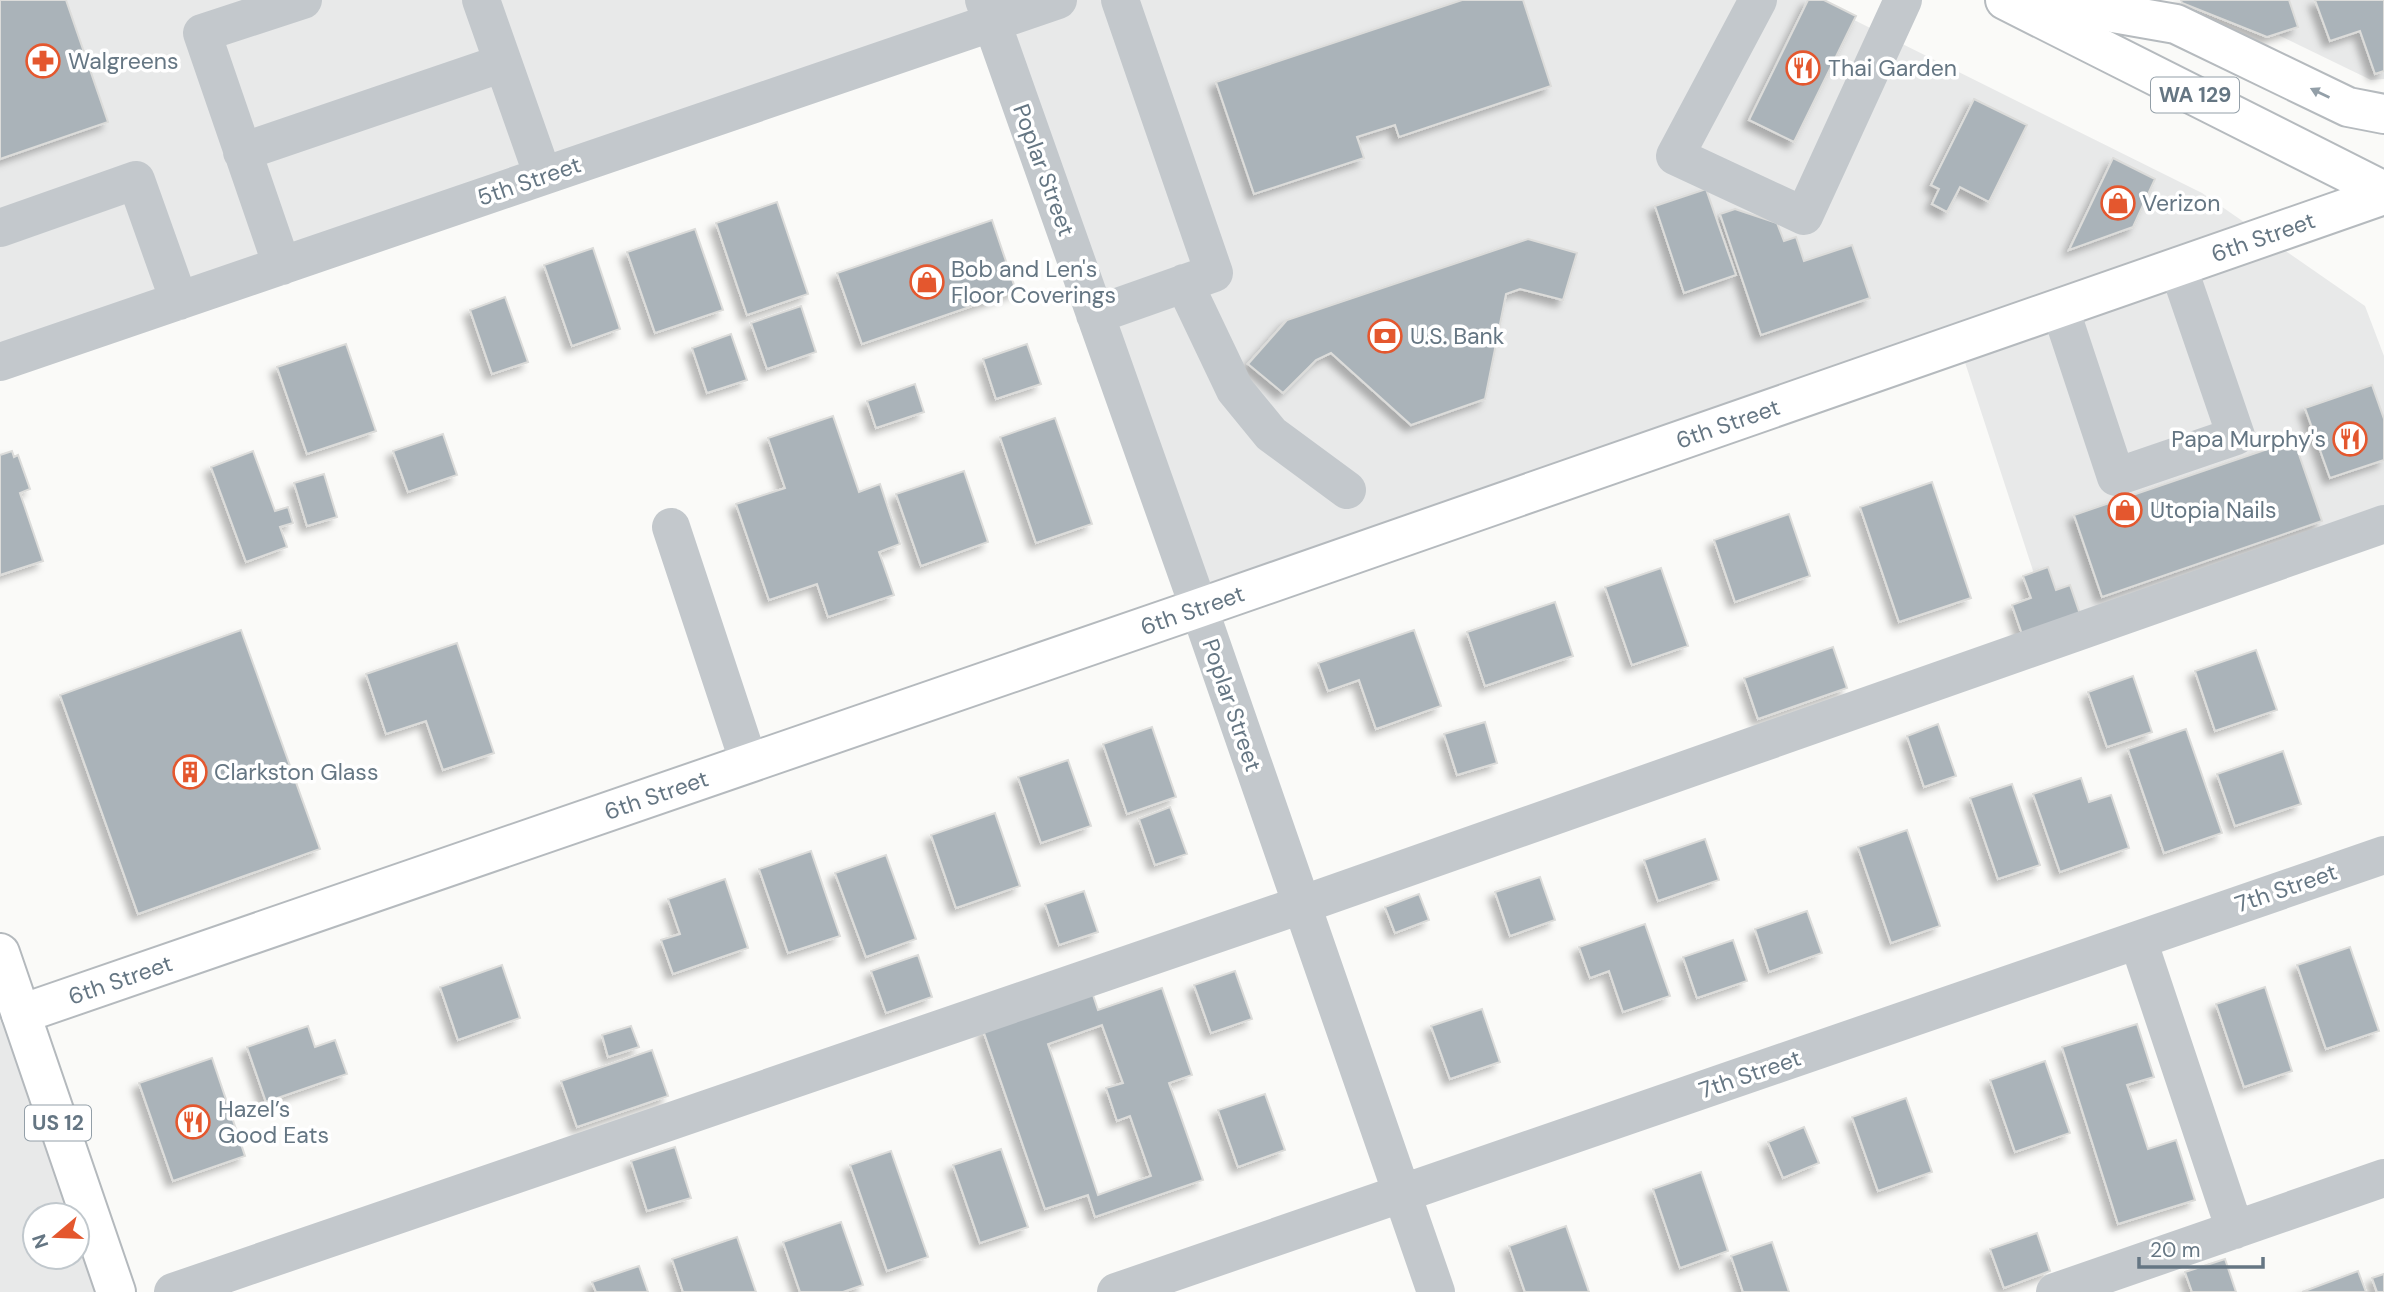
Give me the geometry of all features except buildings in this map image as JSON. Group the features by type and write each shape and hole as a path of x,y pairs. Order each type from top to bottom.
{"main road":[{"name":"WA 129","path":"2005,0 2384,193"},
{"name":"WA 129","path":"2039,0 2176,24 2348,107 2384,114"},
{"name":"6th Street","path":"10,1018 1199,608 2384,193"},
{"name":"US 12","path":"0,953 10,1018 116,1292"}],"street":[{"path":"282,266 202,33 303,0"},
{"path":"481,0 543,176"},
{"name":"5th Street","path":"0,362 543,176 988,11 1058,0"},
{"path":"1095,315 1214,273 1120,0"},
{"path":"1758,0 1675,156 1804,216 1903,0"},
{"name":"Poplar Street","path":"988,11 1436,1292"},
{"path":"242,152 503,63"},
{"path":"0,228 136,180 179,301"},
{"path":"2060,308 2116,477 2236,436 2178,267"},
{"path":"1184,283 1235,390 1271,434 1347,490"},
{"path":"173,1292 1301,905 2384,524"},
{"path":"671,527 750,763"},
{"name":"7th Street","path":"1116,1292 2384,855"},
{"path":"2138,940 2235,1230"},
{"path":"2055,1292 2384,1178"}],"shaded area":[{"path":"0,0 1814,0 2202,193 2365,306 2384,356 2384,522 2053,632 1959,344 1199,608 991,23 0,362"},
{"path":"2206,0 2384,0 2384,79 2371,80"},
{"path":"0,954 85,1201 21,1201 21,1271 91,1271 91,1219 116,1292 0,1292"}],"place":[{"name":"Walgreens","path":"43,61"},
{"name":"Thai Garden","path":"1803,68"},
{"name":"Verizon","path":"2118,203"},
{"name":"Bob and Len's Floor Coverings","path":"927,282"},
{"name":"U.S. Bank","path":"1385,336"},
{"name":"Papa Murphy's","path":"2350,439"},
{"name":"Utopia Nails","path":"2125,510"},
{"name":"Clarkston Glass","path":"190,772"},
{"name":"Hazel’s Good Eats","path":"193,1122"}]}
